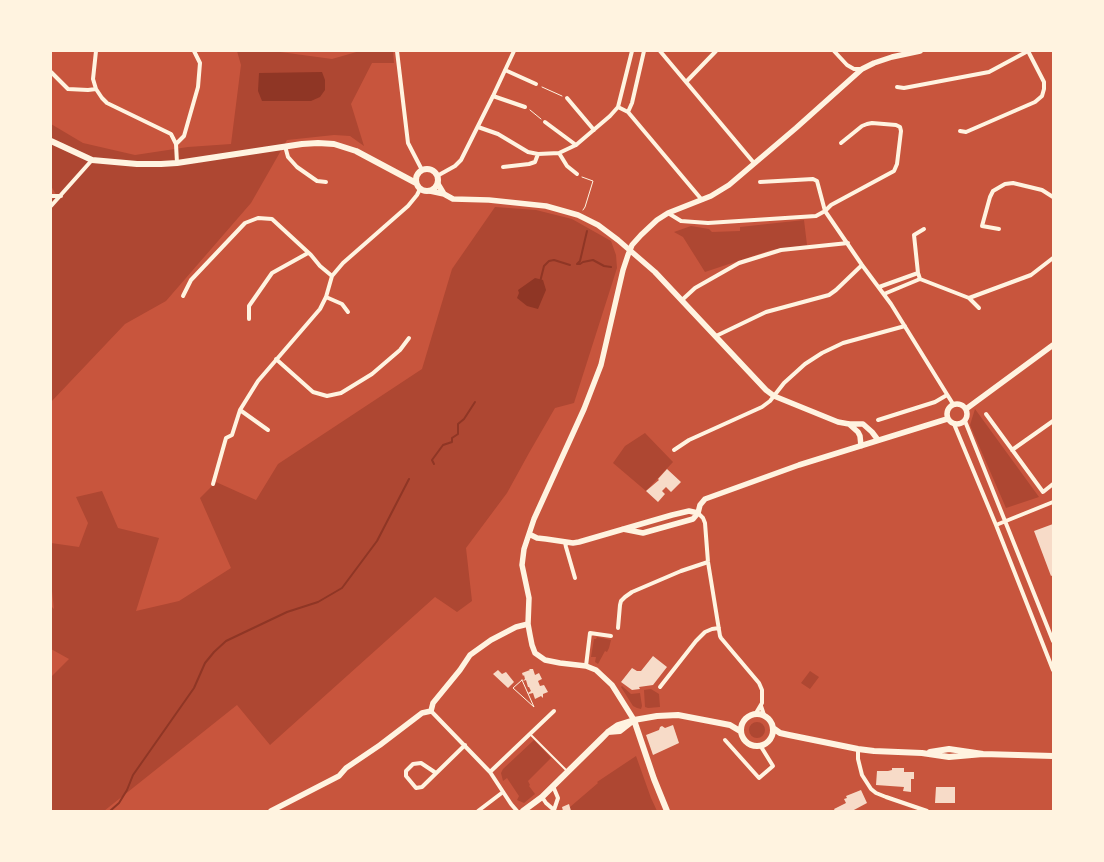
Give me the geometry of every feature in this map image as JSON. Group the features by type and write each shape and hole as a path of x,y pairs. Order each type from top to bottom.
{"main road":[{"path":"51,141 92,160 137,164 177,163 285,146 318,143 339,145 356,151 404,176 416,183 420,189 425,191 430,191 438,184 437,176 433,170 426,168 416,175 404,176"},
{"path":"416,175 416,183"},
{"path":"780,733 771,737 764,744 755,746 745,741 740,731 742,722 746,717 756,713 764,715 770,721 773,728 780,733 858,749 922,753 949,757 983,754 1053,756"},
{"path":"523,811 542,797 608,732 620,730 634,720 657,716 678,715 730,725 740,731"},
{"path":"634,720 654,779 667,811"},
{"path":"730,725 742,722"},
{"path":"771,737 773,728"}],"street":[{"path":"96,51 93,79 96,89 102,98 107,103 171,134 176,144 177,163"},
{"path":"397,51 408,143 422,170"},
{"path":"437,176 455,166 461,160 514,51"},
{"path":"478,127 498,134 528,152 538,154 559,154 576,145 610,116 618,107 632,51"},
{"path":"628,112 632,102 644,51"},
{"path":"660,51 754,163"},
{"path":"686,82 716,51"},
{"path":"834,51 846,66 862,70"},
{"path":"634,720 612,685 596,670 586,666 560,664 545,660 537,655 532,645 528,624 529,598 522,565 528,534 587,402 601,365 623,270 632,245 648,227 668,213 711,196 729,185 862,70 874,63 892,57 920,51"},
{"path":"897,87 904,88 989,72 1028,51 1044,82 1042,96 1035,102 966,132 960,131"},
{"path":"176,144 184,136 198,87 200,63 194,52"},
{"path":"506,70 536,84"},
{"path":"51,72 68,89 96,89"},
{"path":"493,96 526,107"},
{"path":"566,98 594,130"},
{"path":"618,107 628,112 702,200"},
{"path":"545,122 576,145"},
{"path":"668,213 681,221 708,223 816,216 826,211 831,205 894,172 897,164 901,131 900,127 896,125 872,123 862,126 841,143"},
{"path":"285,146 288,157 297,167 317,181 326,182"},
{"path":"502,167 529,164 534,162 538,154"},
{"path":"559,154 567,166 576,174"},
{"path":"51,206 92,160"},
{"path":"760,182 813,179 817,181 826,211 862,265 884,294 953,404 957,404 966,409"},
{"path":"999,229 982,226 993,191 1005,184 1013,183 1042,190 1053,195"},
{"path":"438,184 444,194"},
{"path":"213,484 226,438 232,436 240,410 258,381 320,309 326,297 332,276 343,263 408,206 420,189"},
{"path":"430,191 444,194 453,199 489,200 546,206 578,215 598,225 655,272 766,390 774,396 838,422 863,424 878,440"},
{"path":"51,196 61,196"},
{"path":"183,296 191,280 245,223 258,218 272,219 332,276"},
{"path":"920,279 914,235 924,230"},
{"path":"682,300 695,288 738,263 781,250 848,243"},
{"path":"249,319 249,306 272,274 308,253"},
{"path":"969,298 1031,275 1053,258"},
{"path":"716,336 766,312 829,295 862,265"},
{"path":"879,287 918,273"},
{"path":"884,294 920,279 969,298 979,308"},
{"path":"326,297 342,304 348,312"},
{"path":"674,450 690,440 762,407 774,396 784,383 805,364 822,353 843,343 905,326"},
{"path":"276,359 313,392 327,396 341,393 372,374 400,350 409,338"},
{"path":"966,409 1053,345"},
{"path":"878,420 936,402 947,394"},
{"path":"947,419 948,410 953,404"},
{"path":"954,424 960,424 967,418 966,409"},
{"path":"240,410 268,430"},
{"path":"986,414 1043,492 1053,484"},
{"path":"947,419 954,424 996,525 1053,670"},
{"path":"623,529 642,533 693,519 698,513 700,505 705,498 799,465 947,419"},
{"path":"964,421 1052,635 1053,641"},
{"path":"1012,450 1053,421"},
{"path":"849,424 858,432 861,446"},
{"path":"996,525 1053,502"},
{"path":"528,534 537,538 565,542 579,542 689,511 698,513 703,518 705,523 708,562 721,638 759,683 762,690 761,706 764,715"},
{"path":"565,542 575,578"},
{"path":"618,628 620,605 621,601 625,597 632,592 681,571 708,562"},
{"path":"431,711 433,703 460,670 470,655 491,640 516,627 528,624"},
{"path":"660,687 696,641 705,632 719,628"},
{"path":"586,666 590,633 611,636"},
{"path":"1041,639 1052,635"},
{"path":"756,713 761,706"},
{"path":"431,711 490,772 517,811"},
{"path":"271,811 339,776 346,768 380,745 422,713 431,711"},
{"path":"490,772 554,711"},
{"path":"725,740 759,778 772,766 760,746"},
{"path":"436,773 421,763 413,764 406,771 406,776 416,788 422,787 465,745"},
{"path":"858,749 858,759 862,774 871,789 876,794 927,811"},
{"path":"542,797 554,810 558,798 553,786"},
{"path":"478,811 503,792"}],"lane":[{"path":"530,735 568,772"}],"path":[{"path":"536,84 566,98"},
{"path":"526,107 545,122"},
{"path":"576,174 593,182 585,207 578,215"},
{"path":"522,680 528,693 534,707 512,688 522,680"}],"shaded area":[{"path":"237,51 273,51 332,59 360,51 393,51 394,63 372,63 351,104 364,146 350,136 334,135 287,140 251,203 166,301 125,324 51,402 51,200 57,196 51,186 51,124 83,143 135,155 188,147 231,144 241,65"},
{"path":"322,72 325,80 325,90 320,97 311,101 262,101 258,91 259,73"},
{"path":"495,207 536,210 572,219 611,241 616,255 617,268 574,403 555,408 507,493 466,548 472,601 457,612 435,597 270,745 237,705 104,811 51,811 51,677 69,659 51,649 51,606 54,609 51,582 51,543 79,547 88,523 76,497 102,491 118,528 159,538 136,611 179,601 231,568 200,498 216,482 256,500 278,464 422,369 452,269"},
{"path":"804,220 807,245 771,250 705,272 683,237 674,232 691,226 709,229 712,232 740,231 740,227"},
{"path":"535,278 543,280 546,290 538,309 527,306 517,298 519,293 518,290"},
{"path":"975,409 1039,497 1006,508 970,425"},
{"path":"645,433 673,462 646,491 613,463 625,446"},
{"path":"597,637 611,640 607,652 605,651 598,664 595,662 596,657 591,657 594,639"},
{"path":"810,671 819,677 810,689 801,683"},
{"path":"622,686 631,694 640,693 641,709 633,706 621,687"},
{"path":"651,689 659,694 660,707 645,707 644,690"},
{"path":"757,722 763,724 765,730 763,736 757,738 751,736 749,730 751,724"},
{"path":"534,740 551,758 528,781 529,786 535,794 524,803 517,800 519,796 507,778 503,781 501,773 503,769"},
{"path":"636,756 657,811 571,811 570,807 598,783 597,782"}],"building":[{"path":"667,469 681,482 671,492 666,487 662,491 665,494 658,502 646,491 659,480 658,479"},
{"path":"1053,524 1053,575 1051,576 1034,531"},
{"path":"653,656 667,667 653,685 639,687 640,689 632,690 621,682 632,668 637,671 641,671"},
{"path":"529,669 533,669 535,675 539,673 542,679 538,681 540,686 544,685 548,692 543,694 543,698 541,696 535,699 533,693 528,693 531,691 526,680 523,681 525,679 522,673 530,670"},
{"path":"498,670 502,674 506,672 514,682 508,688 493,674"},
{"path":"673,725 679,743 653,755 646,735 659,730 662,726 665,728"},
{"path":"892,768 904,768 904,772 914,772 914,779 911,779 911,792 903,791 904,787 876,785 877,771 888,771 892,770"},
{"path":"936,787 955,787 955,803 935,803"},
{"path":"861,790 867,803 852,811 835,811 834,809 846,803 844,799 847,798 846,796"},
{"path":"569,804 571,811 563,811 562,807"}],"waterway":[{"path":"577,264 580,261 587,231"},
{"path":"540,282 544,266 549,261 554,260 570,265"},
{"path":"577,264 593,260 604,266 611,267"},
{"path":"434,464 432,460 443,445 452,442 452,438 458,434 458,424 464,419 475,402"},
{"path":"110,811 119,803 127,790 133,775 194,688 205,663 214,652 226,641 287,612 318,602 342,588 377,541 409,479"}]}
